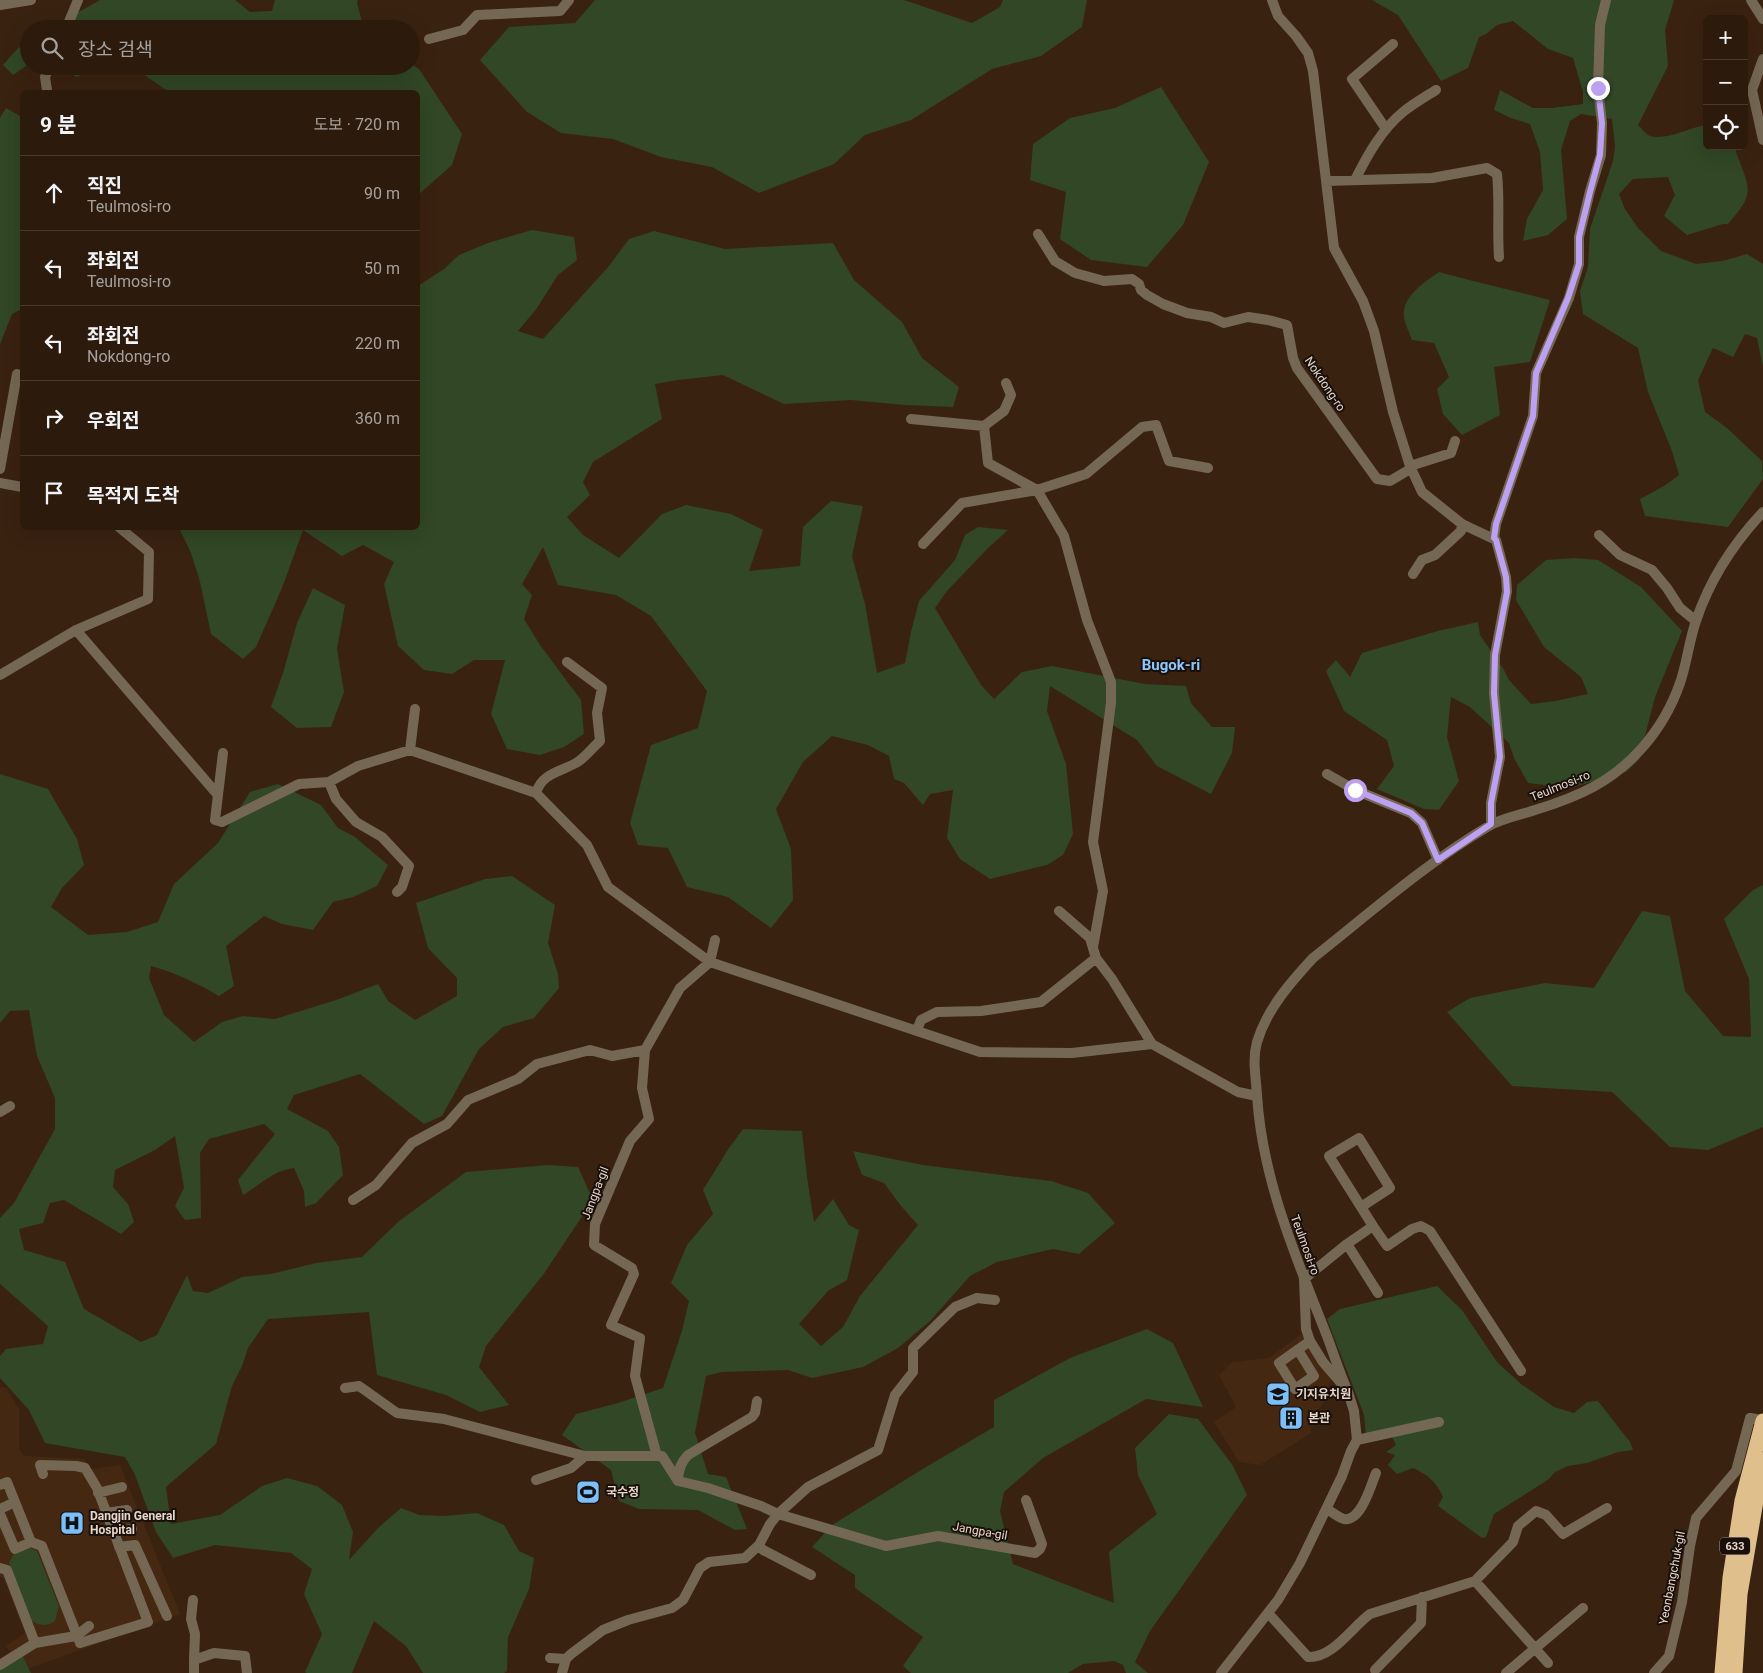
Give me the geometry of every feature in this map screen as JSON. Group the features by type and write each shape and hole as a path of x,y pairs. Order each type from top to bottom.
{"highway":[{"name":"633","path":"1722,1673 1734,1549 1742,1501 1762,1420"},
{"name":"633","path":"1735,1673 1740,1594 1763,1460"}],"street":[{"path":"0,5 31,0"},
{"path":"70,20 78,0"},
{"path":"429,39 462,30 477,15 560,11 569,0"},
{"path":"1272,0 1278,16 1308,53 1313,70 1334,248 1363,301 1374,331 1393,412 1411,467 1422,492 1462,524 1496,540 1506,577 1507,592 1495,655 1494,693 1500,757 1491,803 1491,824"},
{"path":"1494,538 1496,524 1533,416 1536,373 1568,298 1579,264 1579,237 1600,155 1602,123 1598,88 1600,25 1606,0"},
{"path":"1751,0 1763,19"},
{"path":"1386,129 1352,79 1393,44"},
{"path":"1763,58 1752,90 1763,140"},
{"path":"47,75 47,90"},
{"path":"1355,180 1366,157 1386,129 1402,112 1436,90"},
{"path":"1326,181 1432,178 1486,168 1497,174 1499,192 1499,257"},
{"name":"Nokdong-ro","path":"1038,234 1055,261 1075,273 1104,281 1132,279 1139,284 1141,290 1147,295 1163,304 1186,313 1211,317 1224,323 1248,317 1287,325 1293,358 1298,368 1377,479 1390,481 1411,467 1451,453 1455,441"},
{"path":"0,469 17,374"},
{"path":"911,419 984,426 1004,411 1010,395 1006,383"},
{"path":"923,544 962,503 1037,490 1086,474 1142,427 1156,425 1169,461 1208,468"},
{"path":"984,426 988,463 1037,490 1064,536 1087,620 1111,682 1111,703 1093,842 1103,891 1093,947"},
{"path":"0,483 20,487"},
{"name":"Teulmosi-ro","path":"1222,1673 1269,1614 1300,1563 1327,1509 1357,1440 1354,1411 1348,1392 1280,1215 1266,1155 1257,1106 1254,1058 1257,1043 1267,1019 1276,1002 1313,958 1438,860 1491,824 1591,790 1628,763 1655,731 1671,705 1680,683 1696,621 1712,581 1740,537 1763,512"},
{"path":"1413,574 1422,560 1435,555 1461,531 1462,524"},
{"path":"0,675 76,630 148,599 149,552 122,530"},
{"path":"1599,535 1620,555 1652,570 1680,608 1696,621"},
{"path":"76,630 217,794"},
{"path":"536,793 538,787 548,774 576,762 600,741 597,713 602,688 567,662"},
{"path":"410,750 415,709"},
{"path":"223,753 215,820 222,822 299,784 329,782 358,766 410,750 536,793 588,845 608,887 710,962 980,1052 1072,1053 1152,1044"},
{"path":"1327,774 1355,790 1411,813 1422,823 1438,860"},
{"path":"329,782 336,799 356,822 382,838 409,866 402,888 397,892"},
{"path":"1058,911 1090,938 1096,958 1152,1044 1238,1092 1257,1096"},
{"path":"353,1200 376,1185 412,1143 447,1124 468,1100 518,1079 537,1064 590,1050 612,1056 645,1050 680,988 710,962 714,940"},
{"path":"917,1030 921,1020 937,1012 981,1011 1041,1002 1096,958"},
{"name":"Jangpa-gil","path":"645,1050 642,1088 649,1119 630,1141 595,1224 594,1245 632,1268 634,1274 611,1325 640,1338 635,1376 657,1456 662,1456 678,1481 717,1491 778,1514 886,1546 938,1536 1035,1553 1042,1544 1026,1500"},
{"path":"0,1112 10,1106"},
{"path":"1361,1207 1390,1188 1359,1138 1329,1156 1361,1207 1373,1226 1387,1246 1412,1229 1421,1226 1430,1231 1521,1371"},
{"path":"1348,1392 1323,1362 1310,1342 1306,1329 1304,1279 1347,1244 1373,1226"},
{"path":"1347,1244 1378,1292"},
{"path":"562,1673 566,1659 603,1630 628,1620 672,1608 683,1600 700,1568 709,1562 745,1558 759,1545 770,1524 778,1514 808,1487 878,1450 895,1395 913,1372 913,1348 955,1307 977,1298 995,1300"},
{"path":"1298,1350 1310,1342"},
{"path":"344,1388 359,1386 397,1413 444,1420 585,1456 657,1456"},
{"path":"678,1481 678,1473 683,1460 688,1455 752,1417 755,1413 757,1401"},
{"name":"Yeonbangchuk-gil","path":"1654,1673 1669,1656 1682,1602 1696,1518 1736,1471 1750,1418 1762,1420"},
{"path":"1357,1440 1438,1422"},
{"path":"536,1480 571,1468 585,1456"},
{"path":"0,1514 15,1549 31,1542 42,1546 80,1643 148,1622 98,1493 85,1468 40,1465 43,1474"},
{"path":"1327,1509 1344,1519 1352,1518 1359,1513 1376,1473"},
{"path":"0,1485 7,1482 31,1542"},
{"path":"98,1493 122,1487"},
{"path":"0,1509 16,1502"},
{"path":"1269,1614 1308,1657 1317,1658 1326,1654 1370,1614 1475,1581 1513,1542 1518,1526 1536,1511 1546,1515 1563,1534 1607,1508"},
{"path":"106,1513 127,1510"},
{"path":"113,1532 132,1529"},
{"path":"119,1547 135,1545 167,1616"},
{"path":"759,1545 763,1550 811,1575"},
{"path":"0,1568 7,1570 35,1643"},
{"path":"1475,1581 1548,1663"},
{"path":"1375,1670 1421,1623 1422,1597"},
{"path":"193,1600 191,1619 195,1634 194,1673"},
{"path":"1506,1673 1583,1608"},
{"path":"0,1665 35,1643 77,1635 89,1626"},
{"path":"194,1660 214,1653 245,1656 248,1673"},
{"path":"550,1658 566,1659"}],"shaded area":[{"name":"기지유치원","path":"1301,1334 1331,1380 1323,1404 1309,1418 1311,1433 1260,1465 1239,1462 1214,1422 1236,1407 1219,1375 1232,1362 1269,1358"},
{"name":"Dangjin General Hospital","path":"0,1387 6,1388 19,1409 19,1449 24,1456 84,1459 91,1469 120,1465 180,1614 22,1671 6,1646 25,1633 3,1577 0,1577"}],"green space":[{"path":"100,0 235,0 250,12 272,11 275,0 358,0 357,3 362,20 64,20"},
{"path":"595,0 904,0 972,23 1000,7 1003,0 1087,0 1082,27 1041,56 992,69 911,120 865,135 834,164 759,193 712,167 661,157 613,139 561,133 527,112 480,60 509,27 575,23"},
{"path":"1372,0 1674,0 1665,30 1668,66 1638,125 1648,135 1656,137 1663,137 1703,126 1703,150 1736,150 1747,183 1747,197 1728,224 1687,235 1664,216 1675,195 1668,177 1633,179 1619,194 1625,209 1638,228 1661,251 1696,264 1722,261 1747,254 1763,264 1763,367 1757,338 1745,334 1733,357 1713,348 1698,380 1705,412 1727,428 1762,461 1763,479 1728,527 1645,516 1640,499 1664,486 1679,475 1672,451 1648,392 1638,348 1583,314 1580,291 1588,267 1590,229 1613,161 1615,146 1612,119 1581,114 1570,121 1561,150 1567,219 1548,235 1523,241 1527,219 1543,190 1540,152 1530,124 1494,110 1500,90 1533,108 1552,108 1583,104 1583,92 1573,58 1548,49 1513,21 1497,25 1479,37 1468,68 1441,81 1398,15"},
{"path":"20,47 20,70 13,75 3,65"},
{"path":"420,71 462,134 452,165 420,193 420,90 166,90 144,75 420,75"},
{"path":"1161,87 1209,162 1183,225 1147,267 1091,260 1060,239 1066,192 1030,180 1033,144 1070,118 1115,108"},
{"path":"6,108 20,116 20,310 12,314 0,344 0,118"},
{"path":"532,230 574,237 577,260 558,275 537,308 518,331 543,339 609,266 629,239 654,231 725,249 833,243 854,280 902,322 922,358 959,387 953,407 851,400 784,404 723,375 655,384 662,419 593,462 583,482 590,495 567,517 583,535 619,558 662,514 686,505 731,514 763,530 749,571 800,566 803,527 831,501 863,506 852,556 865,604 877,673 905,663 919,601 955,560 965,535 978,527 1008,530 947,591 935,608 981,685 994,699 1022,672 1052,666 1145,684 1186,686 1191,703 1212,727 1235,727 1232,753 1211,794 1157,766 1137,740 1050,686 1047,711 1066,764 1073,834 1063,855 1047,865 990,879 960,859 947,838 953,790 930,794 923,805 904,783 894,779 889,756 868,745 832,736 803,762 776,809 791,849 793,900 771,928 728,897 687,887 668,848 638,845 630,823 651,745 698,728 707,691 651,616 616,595 558,585 543,547 522,584 532,595 524,619 540,645 581,700 584,734 564,747 540,755 507,749 491,714 505,660 474,660 452,674 424,670 398,646 384,584 394,562 363,545 342,556 303,530 420,530 420,285 444,269 459,255 488,243"},
{"path":"1439,272 1550,300 1530,362 1494,367 1500,415 1462,435 1443,414 1437,389 1449,377 1434,343 1412,340 1404,317 1406,303 1410,296"},
{"path":"180,530 303,530 282,588 256,647 243,659 211,634 200,582 191,553"},
{"path":"1575,558 1598,560 1641,587 1682,631 1655,697 1639,760 1626,772 1570,788 1528,783 1514,758 1509,743 1470,707 1451,697 1447,737 1459,781 1439,810 1424,809 1377,789 1394,766 1387,740 1344,711 1326,671 1336,660 1350,677 1362,653 1438,631 1478,622 1480,635 1509,680 1531,704 1588,694 1581,677 1544,647 1516,600 1517,585 1546,560"},
{"path":"313,588 345,605 337,649 344,692 331,727 297,728 271,707 297,623"},
{"path":"0,774 48,789 77,839 84,865 62,888 51,907 88,935 127,932 158,922 174,884 218,843 250,792 278,784 321,805 338,828 355,837 388,865 377,886 353,897 333,902 313,930 282,924 264,916 226,946 234,986 219,996 186,979 151,966 149,978 164,1015 194,1042 222,1022 243,1016 275,1019 339,999 378,984 388,1001 415,1020 457,996 457,978 428,948 416,903 485,879 512,876 555,905 548,943 558,974 559,988 534,1018 503,1027 479,1049 442,1116 424,1124 360,1074 294,1095 287,1109 328,1131 339,1147 343,1175 316,1203 305,1207 304,1191 294,1168 274,1175 243,1195 238,1180 275,1134 264,1124 209,1139 200,1153 201,1218 185,1220 175,1206 184,1188 175,1136 155,1150 115,1170 113,1187 128,1204 134,1222 121,1234 64,1200 50,1203 43,1223 19,1229 24,1250 65,1262 84,1309 141,1342 157,1335 187,1275 193,1291 208,1293 242,1277 271,1274 316,1263 362,1257 398,1222 466,1172 548,1165 578,1167 593,1200 543,1275 486,1346 479,1367 509,1405 480,1412 446,1395 377,1375 369,1312 268,1319 248,1348 232,1386 216,1444 166,1487 171,1524 220,1515 262,1486 287,1478 317,1486 342,1505 353,1532 349,1560 378,1528 401,1508 419,1515 444,1516 477,1513 504,1525 519,1551 534,1558 529,1589 508,1637 507,1671 504,1673 423,1673 406,1646 374,1621 352,1673 305,1672 322,1634 304,1594 312,1569 291,1553 215,1545 173,1558 156,1532 135,1475 125,1457 45,1443 29,1410 0,1378 0,1356 6,1349 43,1344 48,1326 0,1284 0,1218 14,1203 55,1129 55,1098 37,1056 29,1010 10,1011 0,1023"},
{"path":"1763,885 1763,1127 1708,1150 1670,1147 1612,1092 1512,1086 1447,1012 1470,998 1545,983 1594,988 1642,911 1670,916 1685,991 1723,1036 1751,1037 1749,979 1724,919 1753,890"},
{"path":"743,1129 802,1131 814,1222 833,1199 849,1225 859,1230 847,1280 828,1291 799,1324 821,1346 843,1327 860,1296 918,1225 884,1183 862,1175 853,1151 923,1165 1051,1181 1088,1193 1115,1223 1079,1254 1053,1249 997,1262 970,1276 930,1321 898,1348 863,1367 812,1378 788,1370 721,1372 706,1376 695,1433 708,1474 726,1477 747,1529 735,1530 698,1510 639,1509 619,1501 611,1470 562,1435 576,1414 663,1388 682,1331 689,1301 671,1283 687,1245 713,1214 703,1190"},
{"path":"1437,1286 1462,1310 1497,1362 1521,1384 1554,1407 1574,1413 1587,1402 1598,1401 1630,1442 1633,1450 1618,1452 1587,1463 1568,1466 1555,1472 1549,1479 1494,1514 1486,1537 1482,1538 1438,1506 1443,1497 1427,1476 1413,1468 1397,1474 1388,1465 1395,1455 1386,1452 1396,1445 1390,1433 1366,1437 1364,1415 1327,1319 1340,1309"},
{"path":"1147,1329 1173,1343 1203,1407 1146,1399 1043,1458 1004,1492 1000,1511 1013,1564 1114,1603 1109,1552 1157,1514 1138,1475 1135,1448 1169,1414 1198,1419 1233,1466 1247,1495 1150,1631 1135,1662 1148,1673 1126,1673 1123,1665 1114,1661 1083,1664 1068,1673 911,1673 903,1666 923,1637 855,1588 855,1575 812,1547 832,1525 994,1427 994,1400 1070,1358"},
{"path":"30,1548 37,1551 59,1606 55,1621 45,1625 40,1625 30,1620 9,1563 13,1555"},
{"path":"21,1652 31,1673 0,1673 0,1665"}],"place":[{"name":"기지유치원","path":"1278,1394"},
{"name":"본관","path":"1291,1418"},
{"name":"국수정","path":"588,1492"},
{"name":"Dangjin General Hospital","path":"72,1523"}],"district":[{"name":"Bugok-ri","path":"1171,665"}],"route":[{"path":"1355,790 1411,813 1422,823 1438,860 1491,824 1491,803 1500,757 1494,693 1495,655 1507,592 1506,577 1494,538 1496,524 1533,416 1536,373 1568,298 1579,264 1579,237 1600,155 1602,123 1598,88"}]}
